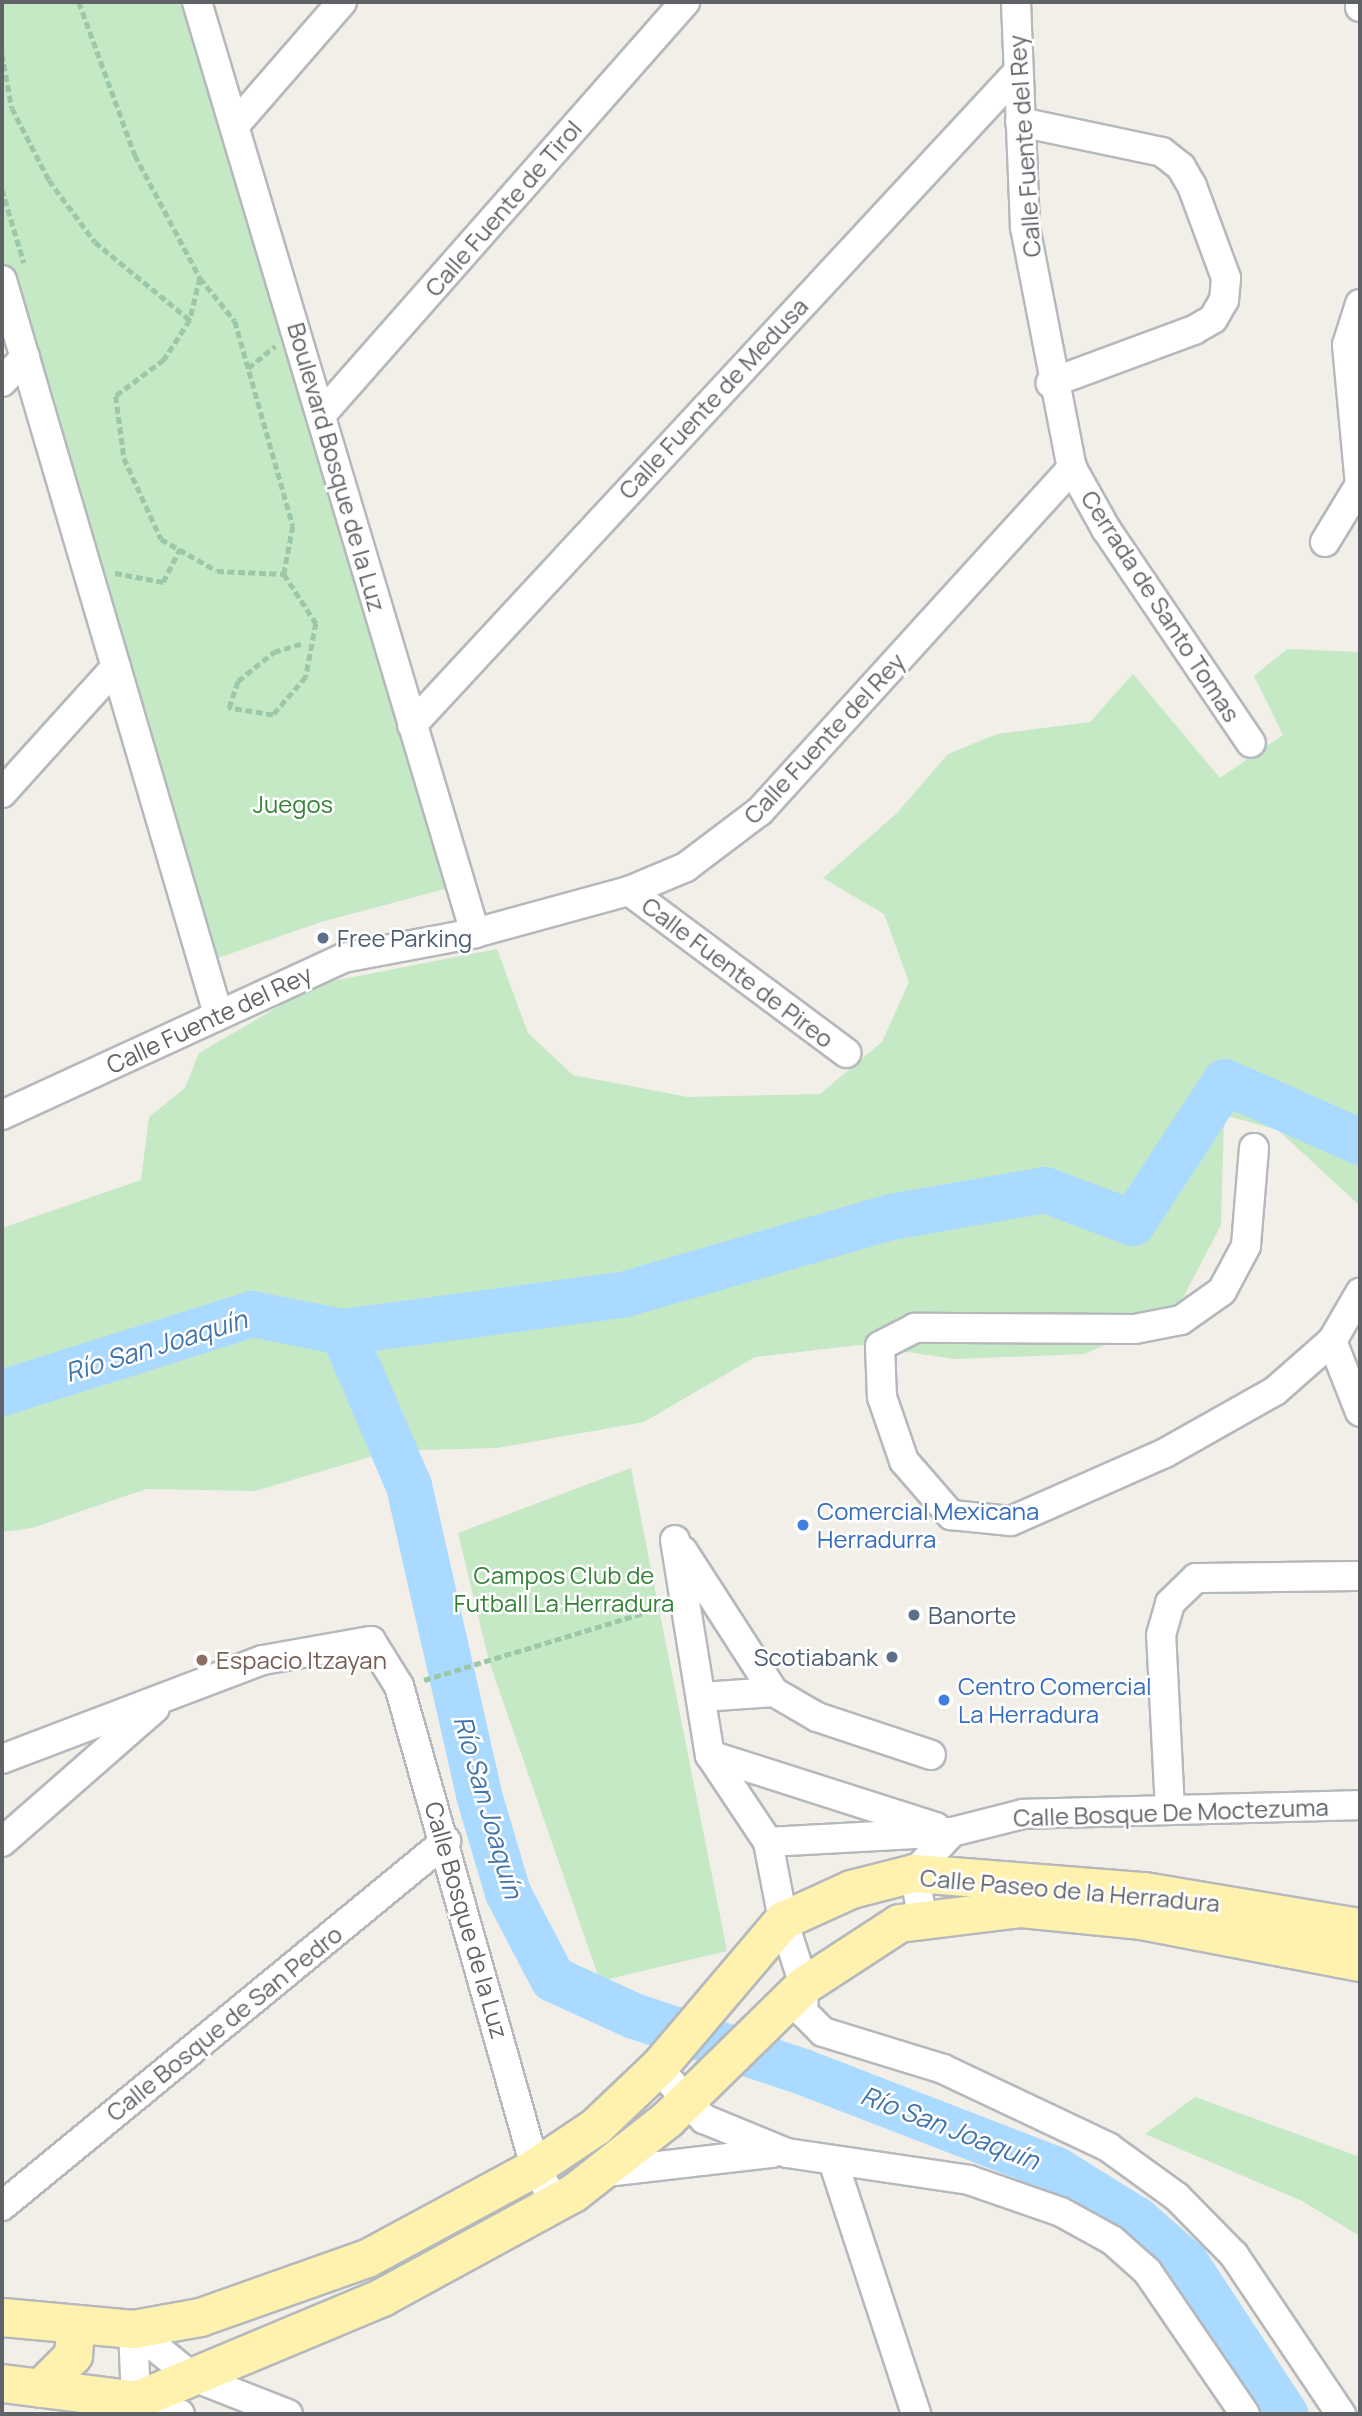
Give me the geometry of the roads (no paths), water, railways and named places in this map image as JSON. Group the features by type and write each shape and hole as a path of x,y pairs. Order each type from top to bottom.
{"main road":[{"name":"Calle Paseo de la Herradura","path":"2,2317 133,2329 200,2317 367,2258 535,2167 596,2126 658,2067 783,1920 850,1889 914,1873 1144,1891 1360,1927"},
{"name":"Calle Paseo de la Herradura","path":"136,2400 382,2297 555,2202 598,2173 688,2099 803,1986 899,1923 1021,1908 1141,1920 1360,1962"},
{"path":"40,2388 70,2362 75,2325"},
{"path":"2,2382 136,2400"}],"street":[{"name":"Boulevard Bosque de la Luz","path":"197,2 475,933"},
{"path":"235,125 342,2"},
{"name":"Calle Fuente de Tirol","path":"321,415 685,2"},
{"name":"Calle Fuente del Rey","path":"2,1115 343,958 475,933 629,891 686,867 760,811 1072,468 1051,383 1025,227 1016,2"},
{"path":"1360,2 1360,7"},
{"name":"Calle Fuente de Medusa","path":"412,725 1017,73"},
{"path":"1020,121 1161,152 1181,167 1192,186 1226,278 1224,300 1213,319 1194,330 1051,383"},
{"path":"2,281 218,1014"},
{"path":"1325,542 1360,486 1359,435 1347,345 1360,304"},
{"path":"2,382 24,357"},
{"name":"Cerrada de Santo Tomas","path":"1072,468 1106,529 1251,743"},
{"path":"2,793 116,667"},
{"name":"Calle Fuente de Pireo","path":"629,891 846,1053"},
{"path":"1254,1148 1246,1246 1222,1291 1181,1320 1135,1329 915,1328 880,1346 882,1397 904,1461 951,1516 1011,1521 1166,1453 1275,1391 1332,1341 1360,1293"},
{"path":"1332,1341 1360,1412"},
{"path":"931,1755 817,1717 774,1692 675,1540 710,1755 768,1842 783,1920 803,1986 803,2012 823,2032 943,2070 1108,2147 1177,2197 1234,2255 1341,2414"},
{"path":"1170,1810 1161,1635 1170,1603 1196,1578 1360,1576"},
{"name":"Calle Bosque de la Luz","path":"168,1696 263,1660 371,1641 399,1686 446,1841 535,2167 555,2202"},
{"path":"702,1697 774,1692"},
{"path":"2,1759 168,1696"},
{"path":"2,1842 168,1696"},
{"path":"710,1755 952,1832 914,1873 923,1920"},
{"name":"Calle Bosque De Moctezuma","path":"768,1842 952,1832 1023,1814 1360,1805"},
{"name":"Calle Bosque de San Pedro","path":"2,2206 446,1841"},
{"path":"658,2067 716,2125 787,2153 969,2180 1061,2212 1112,2240 1147,2271 1245,2414"},
{"name":"Calle Paseo de la Herradura","path":"598,2173 712,2156 787,2153"},
{"path":"833,2161 916,2414"},
{"path":"133,2329 191,2376 288,2414"},
{"path":"133,2329 136,2400 180,2414"}],"waterway":[{"path":"2,1393 252,1314 343,1332 626,1294 891,1217 1045,1190 1133,1223 1225,1082 1360,1142"},
{"name":"Río San Joaquín","path":"343,1332 409,1486 479,1795 508,1893 553,1979 634,2016 803,2072 1055,2169 1137,2220 1186,2263 1285,2414"}],"place":[{"name":"Free Parking","path":"323,938"},
{"name":"Comercial Mexicana Herradurra","path":"803,1525"},
{"name":"Banorte","path":"914,1615"},
{"name":"Scotiabank","path":"892,1657"},
{"name":"Espacio Itzayan","path":"202,1660"},
{"name":"Centro Comercial La Herradura","path":"944,1700"}],"park label":[{"name":"Juegos","path":"293,804"},
{"name":"Campos Club de Futball La Herradura","path":"564,1589"}]}
